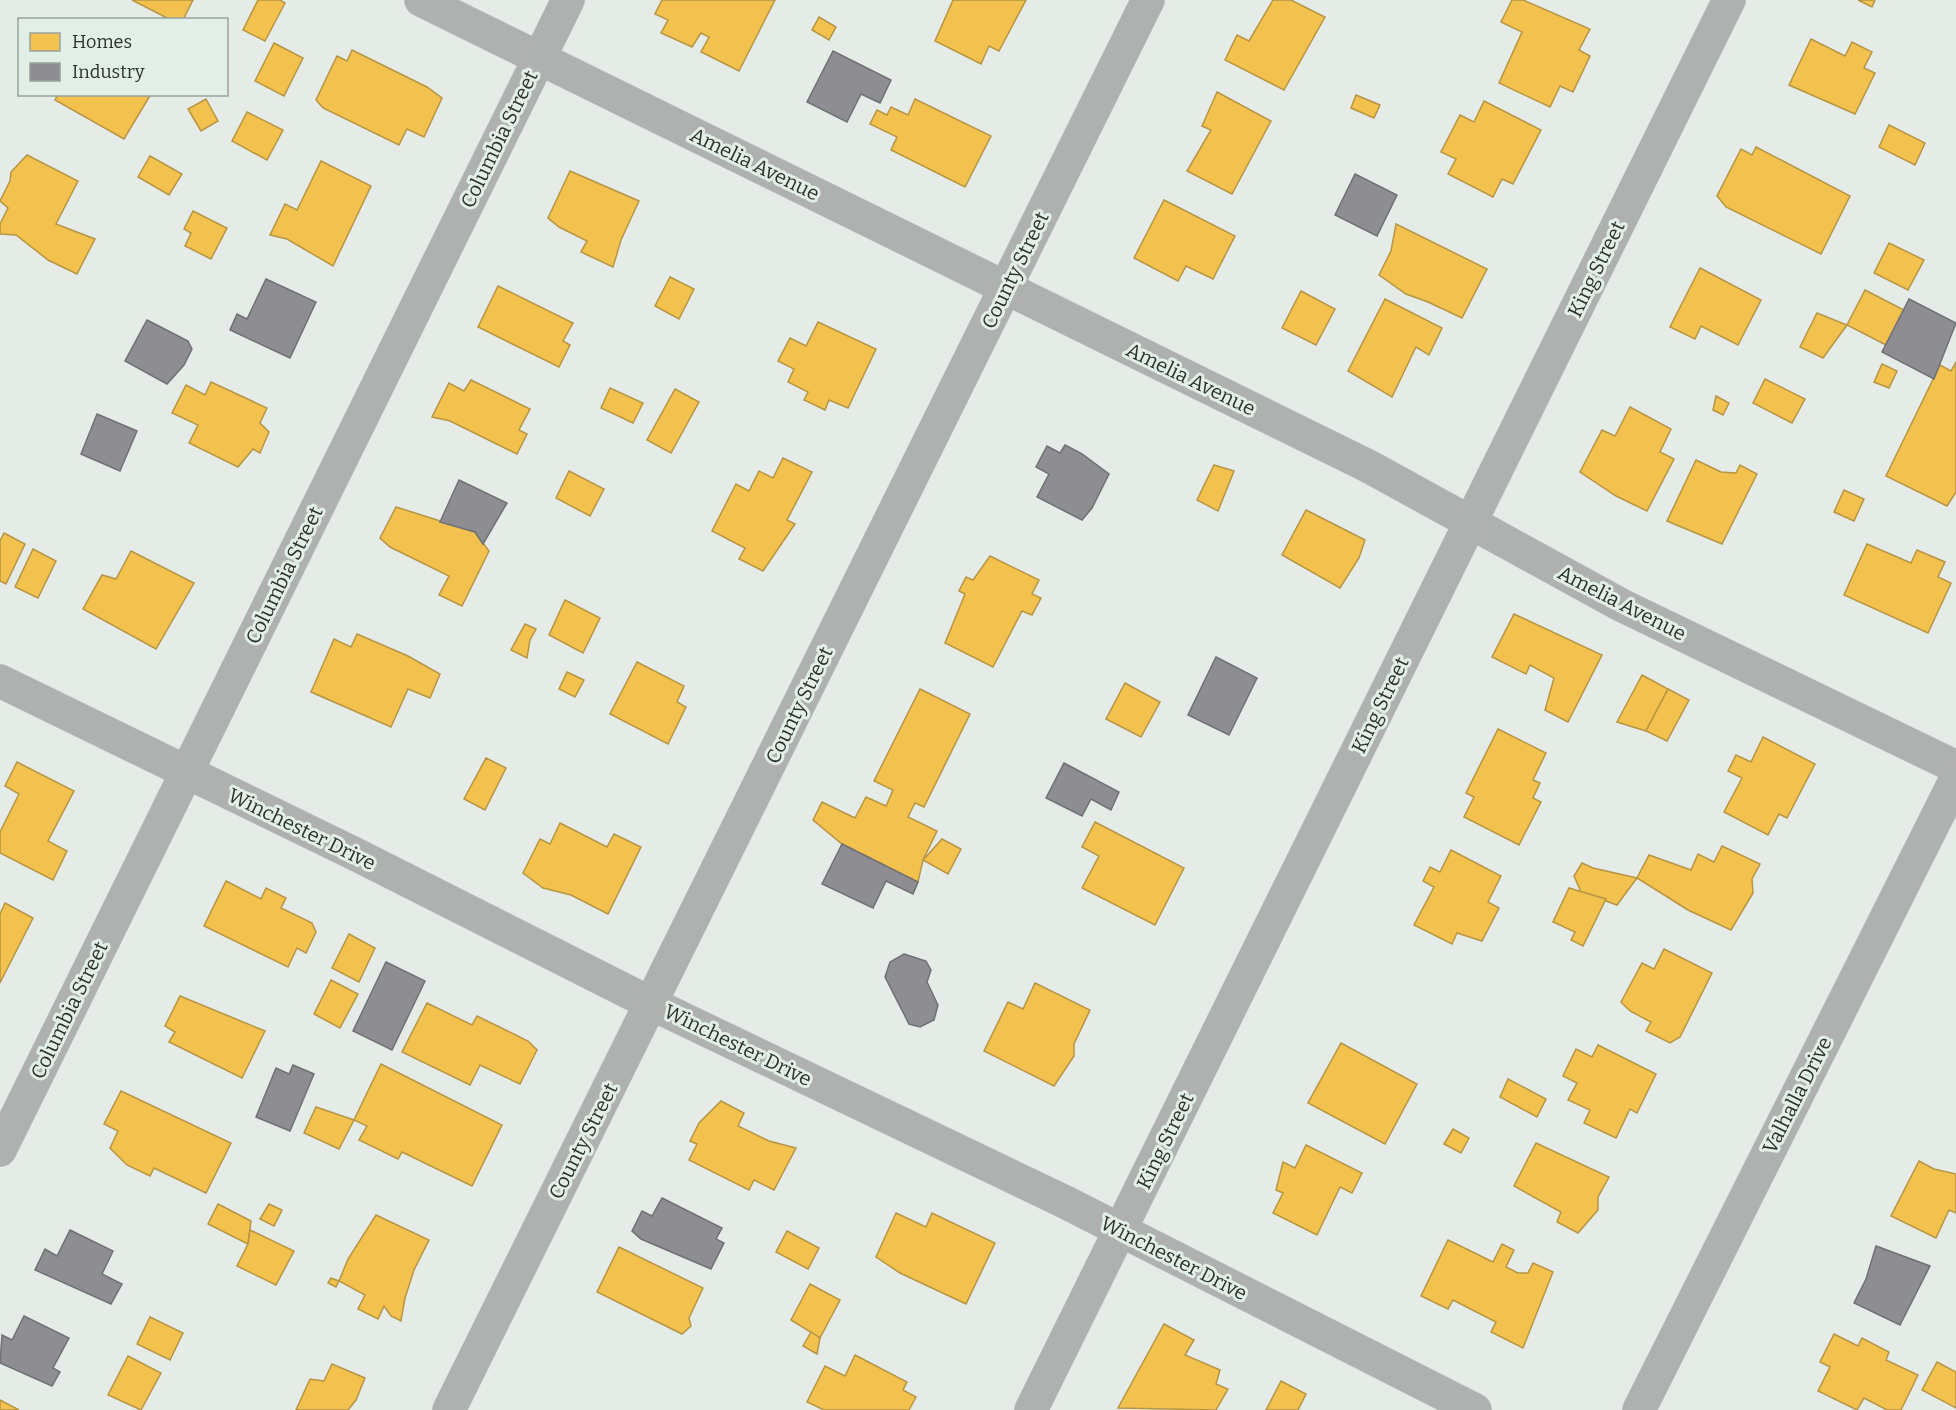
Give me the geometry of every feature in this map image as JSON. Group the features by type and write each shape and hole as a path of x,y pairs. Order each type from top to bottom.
{"street":[{"name":"Amelia Avenue","path":"421,0 540,56 1006,289 1368,466 1621,605 1956,767"},
{"name":"Columbia Street","path":"0,1150 568,0"},
{"name":"County Street","path":"449,1410 1148,0"},
{"name":"King Street","path":"1031,1410 1729,0"},
{"name":"Winchester Drive","path":"0,681 652,1004 1120,1230 1474,1410"},
{"name":"Valhalla Drive","path":"1639,1410 1956,779"}],"building: Homes":[{"path":"132,0 193,0 184,18 167,18"},
{"path":"258,0 280,0 285,3 265,41 243,30"},
{"path":"662,0 775,0 739,71 701,52 709,37 701,33 692,47 661,33 668,20 655,14"},
{"path":"953,0 1026,0 999,51 989,46 981,64 935,41"},
{"path":"1273,0 1291,0 1325,17 1284,90 1225,60 1237,35 1249,41"},
{"path":"1512,0 1523,0 1590,29 1579,50 1590,56 1573,92 1560,86 1550,107 1499,83 1522,32 1501,22"},
{"path":"1858,0 1875,0 1872,7"},
{"path":"819,17 836,27 829,40 812,30"},
{"path":"1811,39 1845,56 1852,42 1872,52 1864,68 1875,73 1855,114 1789,85"},
{"path":"274,43 303,58 284,96 255,81"},
{"path":"352,50 427,87 442,98 424,137 407,129 399,145 323,108 316,100 337,56 347,61"},
{"path":"1217,92 1271,121 1232,194 1187,171 1211,130 1202,126"},
{"path":"1356,95 1380,105 1374,118 1351,108"},
{"path":"57,96 150,96 124,139 55,100"},
{"path":"206,99 218,121 201,131 188,109"},
{"path":"915,99 991,136 965,187 891,150 897,137 870,124 877,110 887,115 891,107 908,115"},
{"path":"1484,101 1541,130 1513,184 1502,179 1493,197 1448,174 1456,159 1441,152 1460,115 1474,122"},
{"path":"247,112 283,130 267,160 232,141"},
{"path":"1889,125 1925,143 1915,165 1879,147"},
{"path":"1756,147 1850,196 1821,254 1726,207 1717,196 1741,149 1752,155"},
{"path":"27,155 78,181 56,224 95,239 77,274 48,260 16,235 0,234 0,224 8,208 0,201 10,181 11,172"},
{"path":"150,156 182,174 169,195 138,177"},
{"path":"321,161 371,186 333,266 287,239 270,235 285,204 297,210"},
{"path":"570,171 639,201 621,240 613,267 581,252 587,241 559,227 548,218"},
{"path":"1164,200 1235,236 1213,279 1186,266 1178,281 1134,258"},
{"path":"193,211 227,228 211,259 185,246 191,233 184,229"},
{"path":"1396,224 1487,269 1462,318 1406,294 1379,275 1391,251"},
{"path":"1889,243 1924,260 1908,290 1874,273"},
{"path":"1700,268 1761,300 1738,345 1701,326 1695,339 1670,327"},
{"path":"670,277 694,289 679,319 655,306"},
{"path":"498,286 573,323 563,341 570,345 559,367 478,327"},
{"path":"1865,290 1904,310 1886,345 1847,325"},
{"path":"1301,291 1335,309 1316,345 1282,328"},
{"path":"1385,299 1442,328 1429,355 1416,347 1392,397 1348,371"},
{"path":"1817,313 1847,325 1823,358 1800,347"},
{"path":"818,322 876,349 848,408 829,400 825,410 804,400 808,392 788,382 794,369 778,361 790,338 806,346"},
{"path":"1956,362 1956,492 1947,506 1886,476 1940,365 1951,371"},
{"path":"1882,364 1897,371 1889,388 1874,382"},
{"path":"1765,379 1805,399 1792,423 1753,403"},
{"path":"471,380 530,409 519,430 527,434 517,454 450,421 432,417 449,383 464,391"},
{"path":"211,382 267,408 260,423 269,432 260,453 253,449 238,467 189,443 198,425 172,413 186,385 205,395"},
{"path":"610,388 643,403 633,423 601,408"},
{"path":"675,389 699,402 671,453 647,440"},
{"path":"1716,396 1729,403 1723,415 1713,410"},
{"path":"1630,407 1671,429 1660,452 1674,459 1647,511 1616,496 1580,472 1602,430 1615,436"},
{"path":"783,458 812,472 787,520 795,524 763,571 739,559 745,548 712,531 736,484 749,491 759,471 773,478"},
{"path":"1696,460 1721,472 1736,473 1740,465 1757,474 1722,544 1667,521"},
{"path":"1214,465 1234,471 1218,511 1197,500"},
{"path":"569,471 604,489 590,516 556,498"},
{"path":"1844,490 1864,499 1854,521 1834,512"},
{"path":"396,507 475,532 489,551 462,606 439,595 449,576 390,547 380,538"},
{"path":"1306,510 1365,540 1359,558 1340,588 1282,555"},
{"path":"4,533 25,544 6,584 0,581 0,541"},
{"path":"1867,544 1911,563 1917,550 1945,562 1938,577 1951,583 1928,633 1844,595"},
{"path":"33,549 56,561 38,598 15,587"},
{"path":"131,551 194,583 156,649 83,609 102,575 116,579"},
{"path":"990,556 1039,580 1032,594 1041,598 1032,615 1022,611 993,667 945,643 965,594 959,591 966,577 973,580"},
{"path":"565,600 600,618 583,653 549,635"},
{"path":"1514,614 1602,655 1568,722 1545,710 1554,678 1530,665 1526,674 1492,657"},
{"path":"525,624 536,629 530,640 527,658 511,650"},
{"path":"357,634 408,656 440,674 430,698 408,689 391,727 311,692 334,639 351,647"},
{"path":"637,662 684,686 677,702 686,707 668,744 610,714"},
{"path":"567,672 584,680 575,697 559,689"},
{"path":"1642,675 1668,689 1646,731 1617,722"},
{"path":"1125,683 1160,702 1141,737 1106,719"},
{"path":"920,689 970,714 924,807 915,803 908,817 937,831 923,860 918,882 842,844 813,820 822,802 855,818 866,797 886,806 893,790 874,781"},
{"path":"1668,689 1689,700 1667,741 1646,731"},
{"path":"1498,729 1546,753 1533,780 1540,783 1533,798 1541,802 1519,845 1464,817 1474,797 1466,793"},
{"path":"1763,737 1815,764 1787,818 1779,814 1768,835 1724,812 1742,778 1728,771 1736,755 1751,762"},
{"path":"486,758 506,768 485,810 464,799"},
{"path":"17,762 74,791 48,841 67,851 53,880 0,853 0,832 19,794 5,786"},
{"path":"1095,822 1184,868 1155,925 1082,888 1099,856 1082,847"},
{"path":"560,823 607,847 614,834 641,847 608,914 571,895 543,888 523,873 540,839 550,844"},
{"path":"942,839 961,849 948,874 923,860"},
{"path":"1722,846 1760,864 1752,879 1753,893 1731,930 1688,910 1637,878 1649,855 1691,870 1698,854 1714,862"},
{"path":"1451,850 1501,876 1488,902 1499,908 1482,941 1457,933 1452,944 1414,925 1434,887 1423,881 1430,867 1440,872"},
{"path":"1582,863 1593,868 1637,878 1617,905 1581,892 1574,876"},
{"path":"226,881 261,899 266,888 286,898 281,908 312,923 316,932 306,953 297,948 288,967 204,926"},
{"path":"1569,888 1606,899 1583,946 1571,940 1575,932 1553,922"},
{"path":"5,903 33,918 0,983 0,914"},
{"path":"349,934 375,948 359,982 332,968"},
{"path":"1664,949 1712,973 1680,1037 1670,1043 1646,1031 1651,1022 1630,1011 1621,1002 1642,963 1654,969"},
{"path":"331,980 358,994 340,1028 314,1014"},
{"path":"1035,983 1090,1010 1074,1044 1074,1056 1054,1086 984,1051 1008,1002 1023,1009"},
{"path":"180,996 265,1031 242,1078 169,1042 175,1032 165,1026"},
{"path":"427,1003 472,1025 477,1016 528,1041 537,1050 520,1084 480,1065 470,1085 402,1052"},
{"path":"1341,1043 1417,1084 1385,1144 1308,1103"},
{"path":"1598,1045 1656,1074 1637,1113 1630,1109 1616,1138 1584,1123 1590,1110 1568,1100 1577,1083 1563,1076 1576,1049 1592,1057"},
{"path":"381,1064 502,1125 472,1186 402,1152 398,1159 359,1140 367,1126 354,1120"},
{"path":"1508,1079 1546,1099 1537,1117 1500,1097"},
{"path":"121,1091 231,1143 206,1193 154,1168 150,1176 127,1165 110,1148 118,1131 104,1124"},
{"path":"721,1101 744,1113 738,1126 769,1141 796,1148 774,1190 754,1180 749,1190 689,1160 697,1144 690,1141 699,1123"},
{"path":"316,1107 354,1120 339,1149 304,1133"},
{"path":"1453,1129 1469,1138 1461,1153 1444,1144"},
{"path":"1536,1143 1609,1177 1598,1197 1598,1210 1578,1233 1557,1222 1561,1212 1514,1186"},
{"path":"1306,1145 1362,1173 1352,1193 1340,1187 1317,1235 1273,1213 1283,1193 1276,1190 1283,1162 1295,1168"},
{"path":"1919,1161 1934,1169 1956,1174 1956,1213 1949,1210 1936,1238 1891,1216"},
{"path":"218,1204 251,1221 248,1244 208,1224"},
{"path":"269,1204 282,1210 274,1226 260,1219"},
{"path":"896,1213 926,1227 932,1213 995,1243 966,1304 900,1273 876,1257"},
{"path":"376,1215 429,1240 414,1270 405,1298 401,1321 391,1316 384,1306 378,1319 358,1309 365,1295 339,1281 348,1259"},
{"path":"250,1230 294,1251 276,1285 237,1266 248,1244"},
{"path":"787,1231 819,1248 808,1269 776,1252"},
{"path":"1448,1240 1493,1262 1502,1244 1514,1250 1506,1267 1518,1273 1528,1273 1533,1263 1553,1272 1523,1348 1491,1332 1496,1322 1453,1300 1448,1309 1421,1296"},
{"path":"619,1247 703,1288 689,1318 691,1326 682,1334 597,1292"},
{"path":"331,1278 339,1281 336,1287 328,1283"},
{"path":"810,1284 840,1300 820,1338 791,1320"},
{"path":"150,1317 183,1333 170,1360 137,1344"},
{"path":"1164,1324 1194,1340 1185,1355 1220,1370 1216,1384 1228,1389 1216,1410 1118,1408"},
{"path":"811,1332 820,1338 817,1354 803,1346"},
{"path":"1834,1334 1858,1346 1862,1338 1889,1352 1886,1360 1918,1375 1901,1410 1887,1410 1864,1398 1857,1410 1818,1391 1830,1367 1820,1362"},
{"path":"855,1355 907,1382 903,1390 916,1397 909,1410 824,1410 807,1402 825,1366 845,1376"},
{"path":"128,1356 161,1373 141,1410 108,1395"},
{"path":"1937,1362 1956,1372 1956,1408 1922,1390"},
{"path":"332,1364 365,1378 356,1400 348,1410 296,1410 310,1379 324,1381"},
{"path":"1281,1381 1306,1394 1298,1410 1266,1410"},
{"path":"0,1400 19,1410 0,1410"}],"building: Industry":[{"path":"833,51 891,80 880,103 861,94 847,122 807,102"},
{"path":"1355,174 1397,195 1377,236 1335,215"},
{"path":"266,279 316,302 290,358 230,330 237,314 247,319"},
{"path":"1909,299 1956,323 1934,379 1882,352"},
{"path":"147,320 188,341 192,349 184,365 167,384 125,361"},
{"path":"97,414 137,431 120,471 81,454"},
{"path":"1065,445 1082,454 1109,474 1092,508 1082,520 1037,497 1049,474 1036,467 1047,446 1060,453"},
{"path":"459,480 507,503 483,544 475,532 440,522"},
{"path":"1216,657 1257,678 1229,735 1188,715"},
{"path":"1064,763 1119,792 1111,810 1091,799 1082,816 1046,798"},
{"path":"842,844 918,882 913,894 886,881 873,908 822,884"},
{"path":"904,954 926,961 931,970 927,982 938,1005 934,1020 920,1027 909,1024 885,977 890,962"},
{"path":"386,962 425,981 392,1050 353,1031"},
{"path":"293,1065 314,1074 290,1131 256,1117 276,1068 289,1074"},
{"path":"662,1198 722,1228 716,1239 724,1243 711,1269 641,1239 632,1231 642,1211 652,1216"},
{"path":"70,1230 113,1251 102,1274 122,1284 111,1304 35,1270 45,1249 57,1256"},
{"path":"1876,1246 1930,1266 1900,1325 1854,1303 1866,1279"},
{"path":"24,1316 69,1338 53,1368 60,1372 52,1386 0,1363 2,1335 12,1340"}]}
